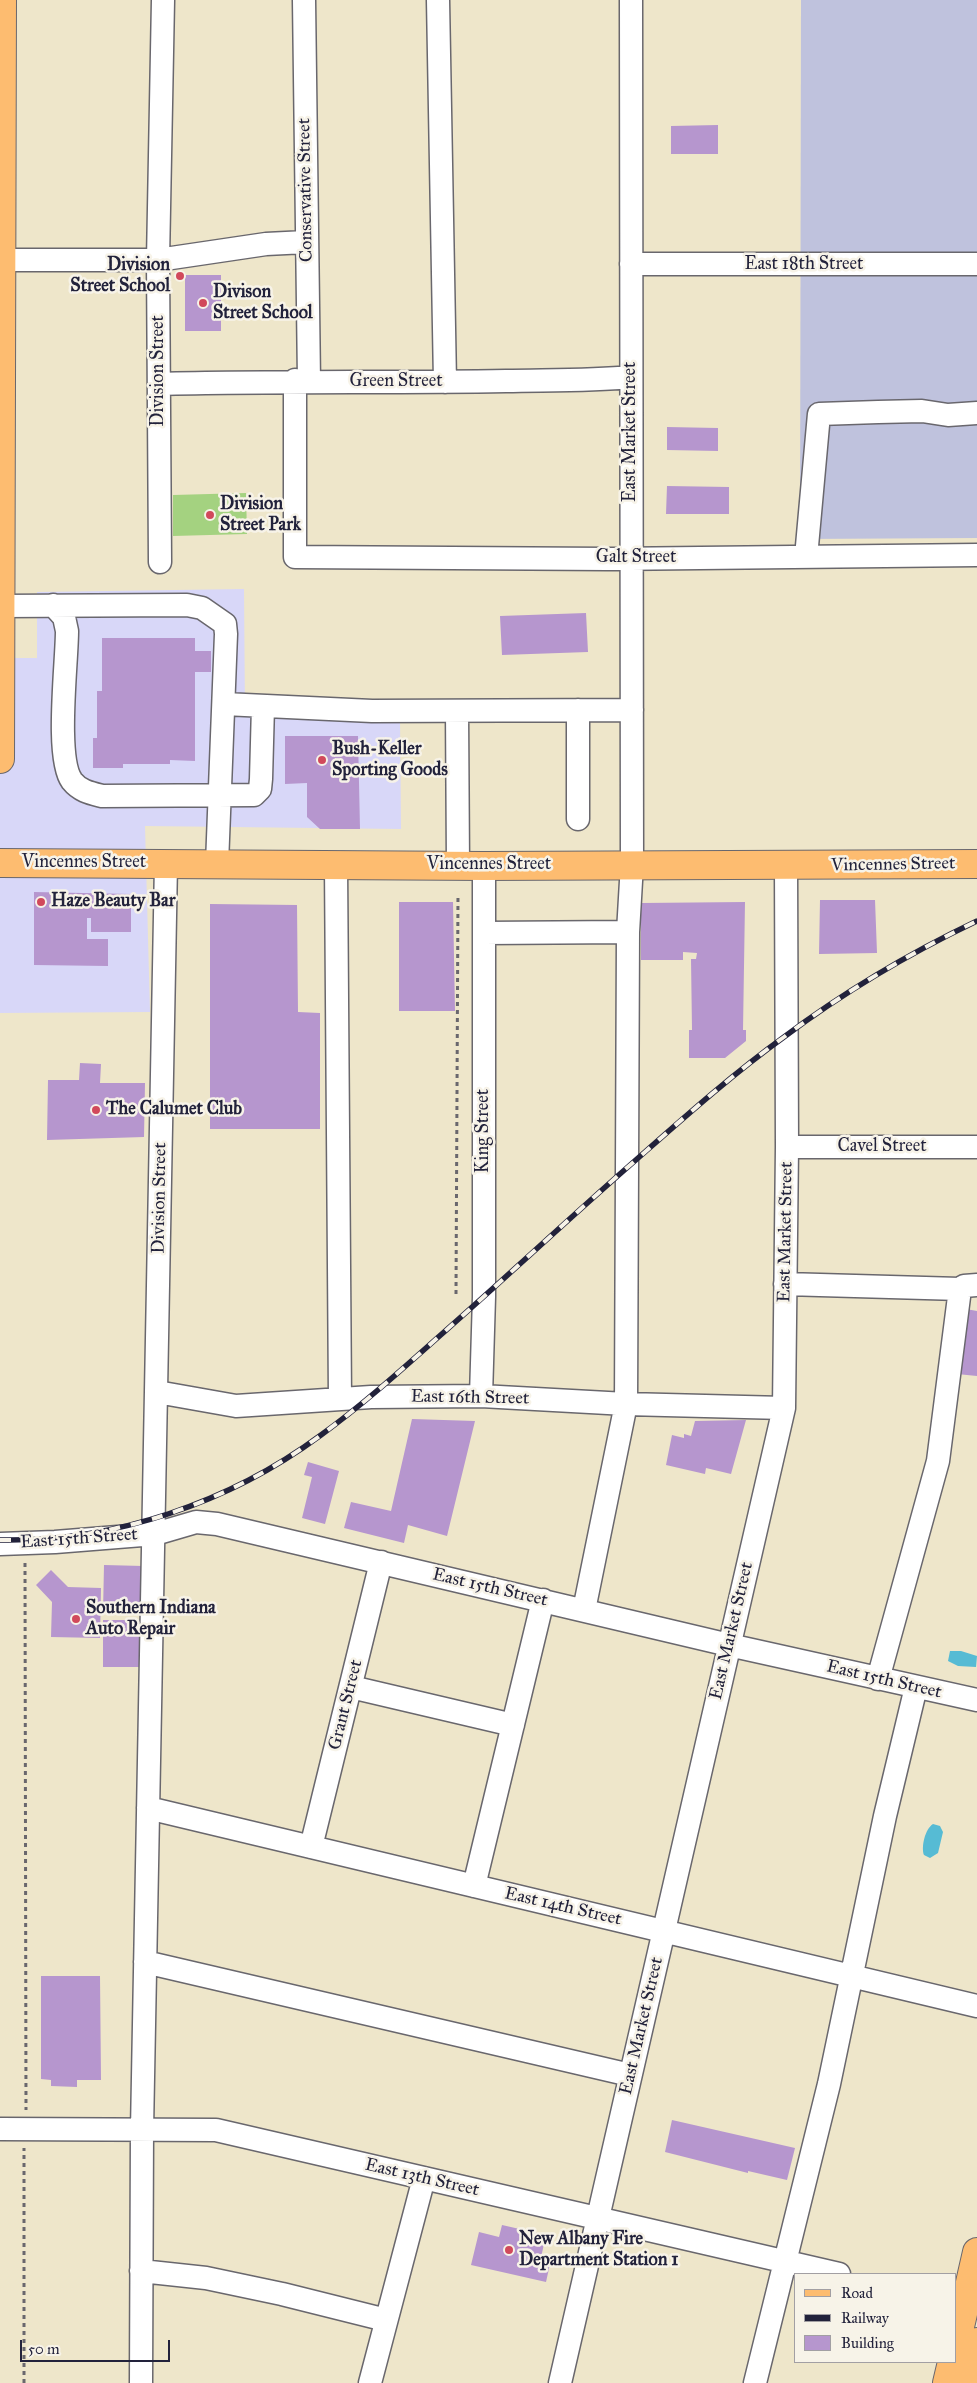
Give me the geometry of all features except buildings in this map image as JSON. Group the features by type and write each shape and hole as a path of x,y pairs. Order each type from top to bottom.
{"main road":[{"path":"0,759 2,0"},
{"name":"Vincennes Street","path":"0,863 471,866 977,864"},
{"path":"957,2340 977,2252"},
{"path":"968,2383 977,2342"},
{"path":"947,2383 952,2363"}],"street":[{"name":"Division Street","path":"160,562 158,260 163,0"},
{"name":"Conservative Street","path":"296,557 306,242 304,0"},
{"path":"438,0 444,382"},
{"name":"East Market Street","path":"584,1610 626,1404 628,932 632,864 631,0"},
{"path":"0,260 158,260 266,244 306,242"},
{"name":"East 18th Street","path":"631,264 977,264"},
{"name":"Green Street","path":"160,384 302,381 588,381 631,377"},
{"path":"806,557 819,414 922,411 948,415 977,413"},
{"name":"Galt Street","path":"296,557 632,559 977,554"},
{"path":"1,606 188,605 209,612 225,624 224,704 217,864"},
{"path":"53,606 64,617 67,631 64,757 70,779 79,789 102,796 254,795 260,789 263,706"},
{"path":"224,704 372,711 632,710"},
{"name":"King Street","path":"457,710 471,866 484,933 484,1297 481,1396"},
{"path":"578,710 578,819"},
{"name":"Division Street","path":"141,2383 142,2130 155,1534 166,863"},
{"path":"336,865 340,1398"},
{"name":"East Market Street","path":"560,2383 784,1408 787,1147 786,866"},
{"path":"484,933 628,932"},
{"name":"Cavel Street","path":"787,1147 977,1147"},
{"path":"785,1284 968,1287 938,1461 878,1679"},
{"name":"East 16th Street","path":"157,1392 236,1406 340,1398 481,1396 626,1404 784,1408"},
{"name":"East 15th Street","path":"0,1544 55,1542 155,1534 196,1522 217,1524 729,1645 977,1700"},
{"name":"Grant Street","path":"311,1847 382,1562"},
{"path":"474,1886 514,1725 542,1600"},
{"path":"351,1687 514,1725"},
{"path":"755,2383 829,2084 885,1816 916,1687"},
{"name":"East 14th Street","path":"148,1808 977,2006"},
{"path":"145,1962 630,2075"},
{"name":"East 13th Street","path":"0,2129 216,2130 834,2273"},
{"path":"370,2383 424,2178"},
{"path":"141,2271 206,2278 282,2294 386,2320"}],"path":[{"path":"456,1294 458,894"},
{"path":"25,1560 27,2101"},
{"path":"24,2151 24,2383"}],"shaded area":[{"path":"801,0 977,0 977,538 800,539"},
{"path":"244,589 245,714 400,716 401,829 145,826 150,1012 0,1013 0,658 37,658 37,592"}],"green space":[{"name":"Division Street Park","path":"246,493 247,534 173,536 173,495"}],"water":[{"path":"950,1651 961,1651 977,1656 976,1667 958,1666 948,1661"},
{"path":"933,1824 940,1826 943,1832 938,1853 930,1858 924,1855 923,1847 924,1838"}],"railway":[{"path":"0,1540 43,1539 127,1526 169,1514 209,1499 285,1459 336,1424 379,1389 724,1083 830,1004 927,946 977,921"}],"place":[{"name":"Division Street School","path":"180,276"},
{"name":"Divison Street School","path":"203,303"},
{"name":"Division Street Park","path":"210,515"},
{"name":"Bush-Keller Sporting Goods","path":"322,760"},
{"name":"Haze Beauty Bar","path":"41,902"},
{"name":"The Calumet Club","path":"96,1110"},
{"name":"Southern Indiana Auto Repair","path":"76,1619"},
{"name":"New Albany Fire Department Station 1","path":"509,2250"}]}
